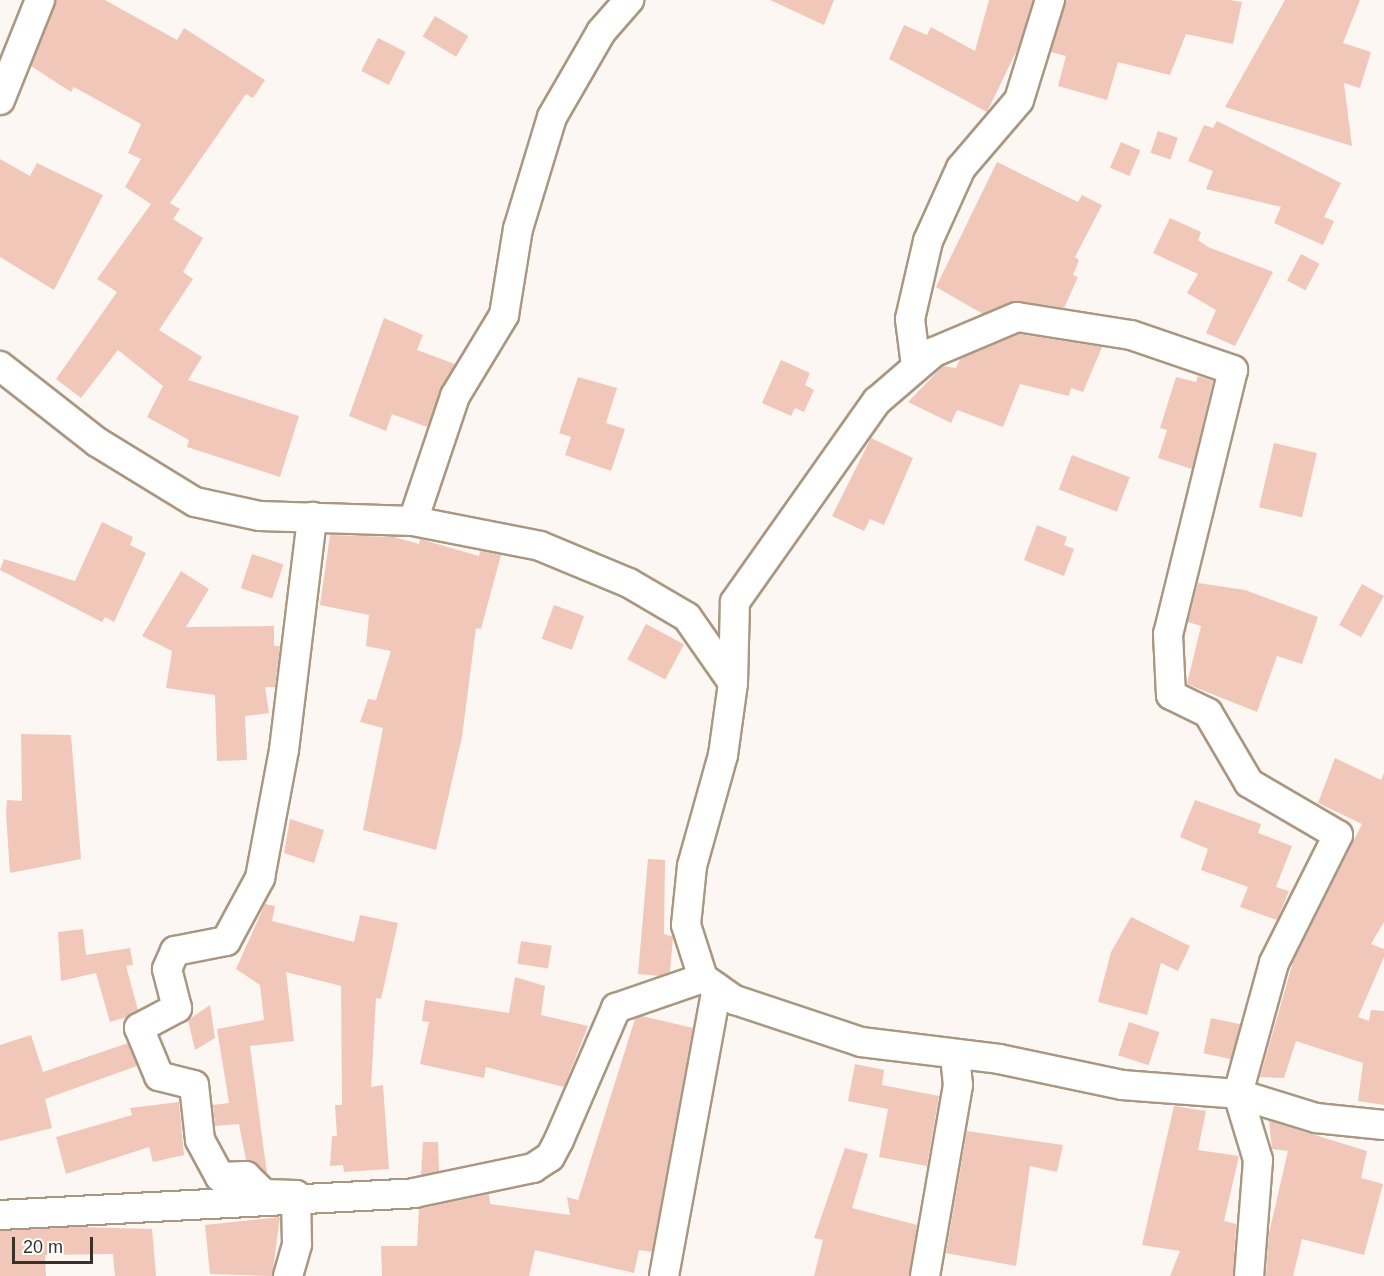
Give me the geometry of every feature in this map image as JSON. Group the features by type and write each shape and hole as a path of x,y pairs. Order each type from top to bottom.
{"street":[{"path":"0,100 40,0"},
{"path":"413,521 455,396 504,315 518,229 552,117 601,32 629,0"},
{"path":"916,366 910,320 914,284 928,241 961,168 1019,100 1050,0"},
{"path":"664,1276 710,983 685,905 723,755 733,683 735,602 877,401 933,352 1017,317 1131,335 1233,370 1168,634 1171,695 1208,713 1250,783 1338,835 1274,963 1238,1094 1258,1160 1249,1276"},
{"path":"0,366 97,442 195,502 260,516 413,521 540,546 629,583 687,616 733,683"},
{"path":"312,518 284,750 260,878 226,941 175,951 167,969 177,1008 140,1028 159,1076 194,1085 200,1140 220,1177 246,1176 264,1194 414,1193 533,1168 550,1157 559,1140 616,1008 710,983 788,1021 861,1042 956,1055 1122,1084 1238,1094 1316,1118 1384,1125"},
{"path":"687,616 735,602"},
{"path":"925,1276 958,1085 956,1055"},
{"path":"0,1215 296,1195"},
{"path":"288,1276 297,1244 296,1195"}],"building":[{"path":"56,0 105,0 177,40 184,28 265,80 253,98 246,94 170,203 180,209 173,219 203,238 183,272 193,279 159,330 202,357 188,380 299,416 280,477 187,447 189,440 147,417 163,386 118,350 81,398 56,379 117,292 97,279 151,204 125,187 141,159 128,153 141,124 74,87 71,92 31,66"},
{"path":"770,0 834,0 824,25"},
{"path":"989,0 1033,0 1018,48 987,112 889,59 904,25 927,35 931,27 975,51"},
{"path":"1066,0 1230,0 1242,2 1233,44 1186,34 1170,75 1118,62 1107,100 1058,86 1066,56 1051,52"},
{"path":"1285,0 1360,0 1343,43 1371,52 1360,88 1344,83 1352,146 1225,107"},
{"path":"435,16 468,36 456,57 423,37"},
{"path":"378,38 406,52 389,85 361,71"},
{"path":"1217,121 1341,183 1324,217 1334,221 1323,245 1274,223 1281,207 1206,189 1213,171 1188,161 1204,125 1213,128"},
{"path":"1158,131 1178,138 1170,160 1151,153"},
{"path":"1121,142 1140,150 1129,176 1110,168"},
{"path":"0,159 30,176 37,163 103,195 54,290 0,257"},
{"path":"997,162 1078,202 1082,195 1102,205 1075,257 1079,260 1073,275 1078,277 1064,308 1019,301 983,314 936,287"},
{"path":"1170,218 1201,232 1198,240 1208,247 1273,272 1235,346 1206,333 1216,310 1187,293 1198,274 1153,253"},
{"path":"1301,254 1320,264 1305,290 1287,280"},
{"path":"384,318 423,335 417,350 455,364 427,427 392,414 386,431 349,416"},
{"path":"1019,334 1102,347 1083,392 1071,388 1069,396 1020,384 1003,427 957,410 951,423 908,402 943,366 956,368 960,359"},
{"path":"781,360 810,373 805,385 814,390 804,412 795,408 791,416 762,403"},
{"path":"1198,376 1213,381 1192,469 1158,458 1167,430 1160,428 1176,377 1196,382"},
{"path":"578,377 617,388 606,423 625,429 611,471 565,455 571,437 559,433"},
{"path":"871,438 913,458 884,525 870,519 864,531 832,516"},
{"path":"1274,443 1317,453 1302,517 1259,507"},
{"path":"1072,455 1130,477 1117,512 1059,490"},
{"path":"102,522 133,537 130,545 146,553 114,622 105,617 102,622 0,570 4,559 75,581"},
{"path":"1037,525 1067,537 1064,545 1074,549 1064,576 1024,560"},
{"path":"330,535 394,537 419,544 420,539 479,556 480,551 501,555 481,629 476,628 462,737 436,850 363,830 383,728 360,722 368,699 376,700 391,651 366,646 369,615 320,605"},
{"path":"252,554 283,564 272,598 241,588"},
{"path":"181,571 209,589 186,627 274,626 274,646 280,646 275,687 265,687 269,713 245,716 247,760 217,761 215,695 166,688 172,651 142,636"},
{"path":"1198,583 1245,590 1318,617 1302,664 1277,656 1257,712 1187,684 1201,626 1188,622"},
{"path":"1362,584 1384,596 1361,637 1339,625"},
{"path":"554,605 584,616 572,650 542,639"},
{"path":"646,624 684,644 665,680 627,659"},
{"path":"21,734 71,735 81,859 10,873 7,800 22,801"},
{"path":"1335,758 1381,780 1384,773 1384,922 1371,944 1384,949 1384,957 1358,1017 1369,1021 1371,1010 1384,1011 1384,1105 1358,1101 1363,1063 1296,1041 1284,1078 1260,1077 1293,962 1362,824 1318,803"},
{"path":"1195,800 1261,824 1258,833 1292,846 1276,887 1289,891 1277,920 1240,907 1248,887 1201,870 1208,849 1180,837"},
{"path":"290,819 324,830 314,863 284,853"},
{"path":"648,859 665,860 664,934 673,937 670,972 660,976 638,974"},
{"path":"265,904 275,906 272,921 354,942 360,915 398,923 381,999 376,998 371,1087 383,1085 389,1169 344,1172 343,1165 330,1166 332,1136 337,1136 335,1105 342,1105 341,986 286,972 294,1041 250,1046 267,1174 246,1160 239,1124 215,1126 213,1105 229,1103 217,1029 264,1020 260,985 236,969"},
{"path":"1131,917 1190,946 1178,971 1161,963 1147,1015 1098,1002 1111,952"},
{"path":"83,929 86,955 130,948 133,965 126,966 138,1010 127,1017 110,1022 96,973 61,981 58,932"},
{"path":"521,941 552,946 548,969 517,964"},
{"path":"515,977 545,986 541,1015 588,1026 564,1087 486,1067 484,1078 420,1064 429,1022 422,1021 425,1000 509,1013"},
{"path":"210,1005 215,1038 195,1050 188,1020"},
{"path":"642,1016 693,1028 652,1252 639,1250 634,1273 535,1250 529,1276 382,1276 381,1246 417,1246 419,1209 489,1194 490,1204 570,1215 567,1197 578,1200 635,1019"},
{"path":"1211,1018 1240,1024 1233,1059 1204,1053"},
{"path":"1129,1022 1159,1032 1149,1065 1118,1055"},
{"path":"31,1035 43,1072 128,1043 137,1066 45,1099 52,1128 0,1141 0,1045"},
{"path":"855,1064 884,1070 882,1085 939,1096 927,1166 879,1157 888,1109 848,1101"},
{"path":"179,1102 184,1155 153,1162 149,1147 66,1174 56,1137 132,1115 130,1108"},
{"path":"1174,1106 1206,1111 1198,1150 1239,1156 1224,1221 1236,1224 1233,1276 1170,1276 1180,1251 1142,1245"},
{"path":"1269,1121 1367,1151 1361,1178 1383,1184 1364,1255 1302,1239 1293,1276 1266,1276 1269,1233 1288,1151 1272,1149"},
{"path":"967,1131 1063,1145 1057,1172 1030,1166 1016,1266 946,1253"},
{"path":"423,1142 438,1142 439,1171 421,1175"},
{"path":"845,1148 868,1154 852,1208 917,1225 909,1276 814,1276 823,1240 814,1238"},
{"path":"280,1217 272,1276 210,1274 205,1225"},
{"path":"78,1227 152,1229 156,1276 115,1276 113,1254 45,1255 46,1276 0,1276 0,1231"}]}
